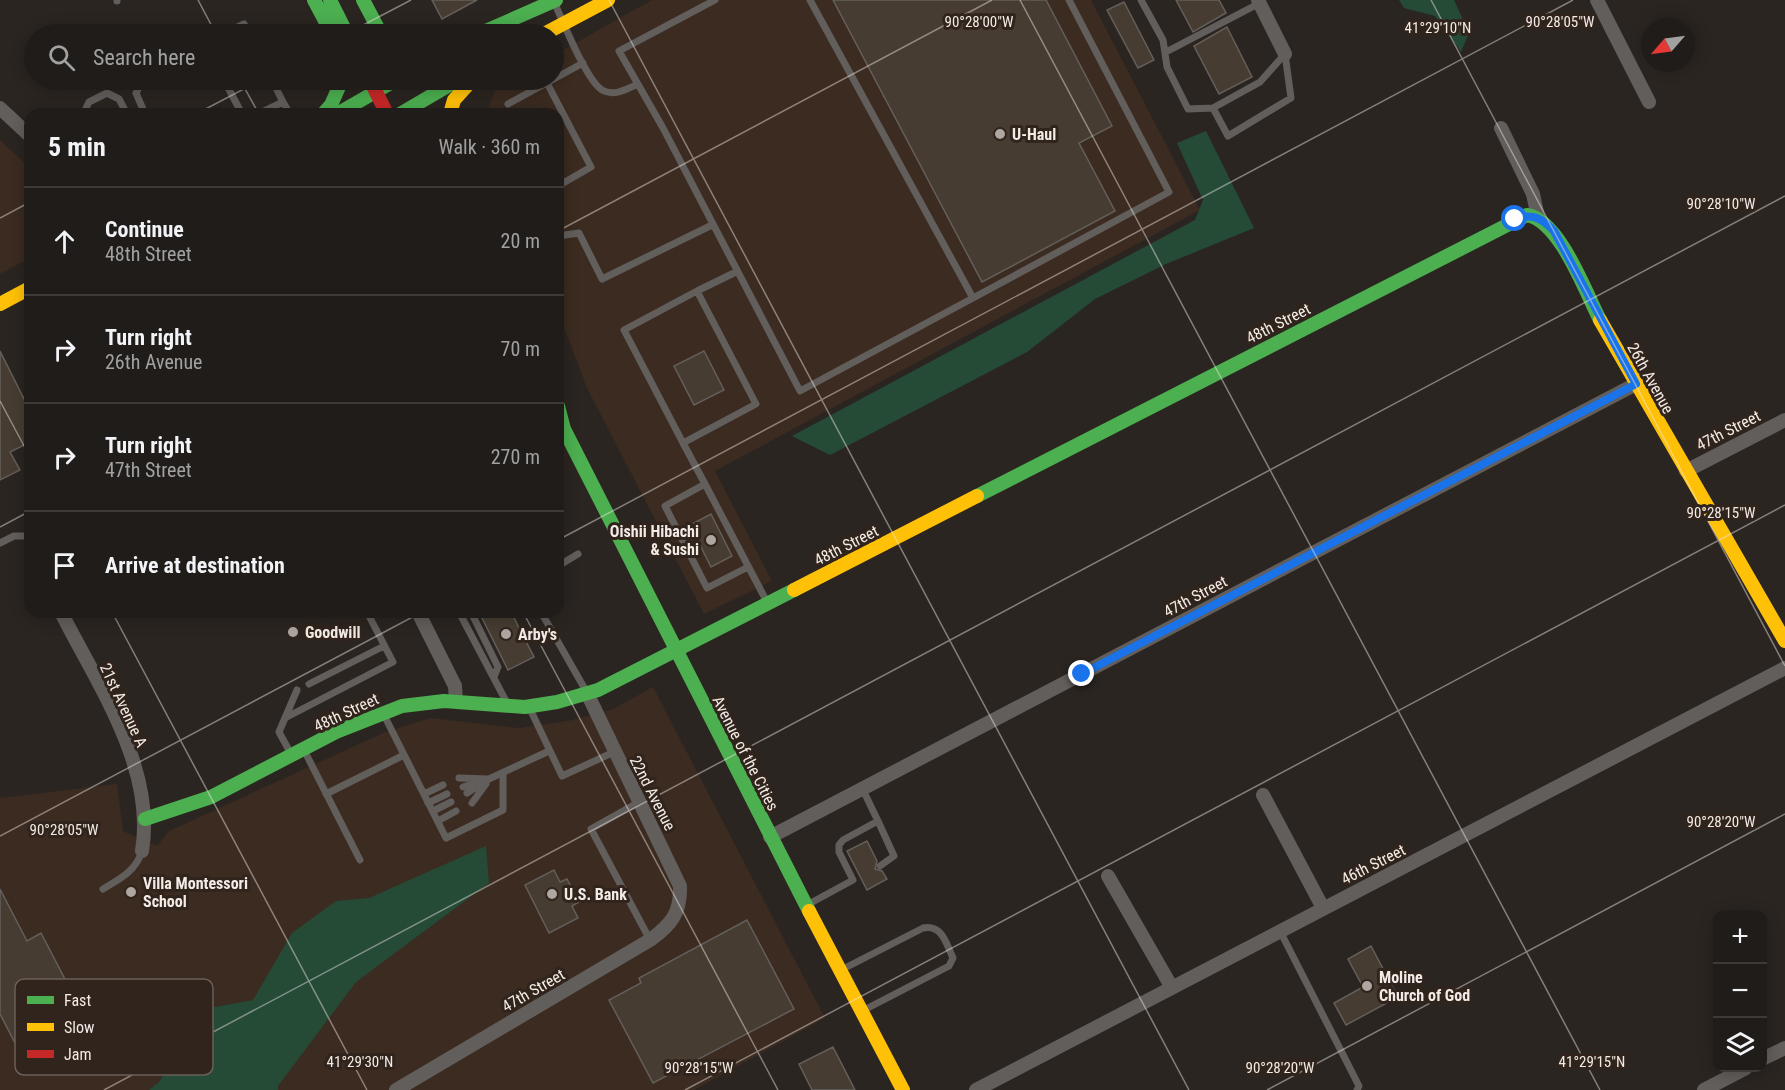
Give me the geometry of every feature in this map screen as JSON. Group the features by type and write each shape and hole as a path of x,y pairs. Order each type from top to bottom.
{"street":[{"path":"314,0 327,24"},
{"path":"330,0 342,24"},
{"path":"363,0 375,24"},
{"path":"501,24 554,0"},
{"path":"564,24 608,0"},
{"path":"1597,0 1649,102"},
{"path":"1259,1 1285,54"},
{"path":"371,16 378,24"},
{"path":"328,108 338,90"},
{"path":"344,108 368,90"},
{"path":"375,90 384,108"},
{"path":"409,90 418,108"},
{"path":"420,108 445,90"},
{"path":"451,108 453,100 462,90"},
{"path":"0,108 24,130"},
{"name":"26th Avenue","path":"1501,128 1533,194 1538,217 1554,231 1636,384 1785,641"},
{"name":"48th Street","path":"145,819 200,803 382,712 420,702 456,701 509,707 551,705 587,693 768,604 1515,219 1527,215 1538,217"},
{"path":"0,304 24,291"},
{"name":"47th Street","path":"770,837 1636,384"},
{"name":"47th Street","path":"1686,471 1785,420"},
{"name":"Avenue of the Cities","path":"564,432 770,837 903,1090"},
{"name":"21st Avenue A","path":"64,618 124,737 138,779 145,819 142,851"},
{"path":"421,618 455,686 456,701"},
{"name":"46th Street","path":"976,1090 1785,668"},
{"name":"22nd Avenue","path":"587,693 680,886 677,910"},
{"path":"1263,795 1323,908"},
{"path":"1108,876 1171,987"},
{"name":"47th Street","path":"396,1090 650,940 673,921 677,910"},
{"path":"1767,1057 1785,1048"},
{"path":"1704,1090 1738,1072"}],"lane":[{"path":"554,0 583,63 602,89 615,93 638,84"},
{"path":"715,0 619,51 800,391 1169,192 1068,0"},
{"path":"810,0 973,298"},
{"path":"1141,0 1163,40 1167,67 1188,109 1213,108 1260,82 1285,54"},
{"path":"1166,52 1259,1"},
{"path":"1213,108 1228,136 1291,98 1285,54"},
{"path":"564,74 583,63"},
{"path":"137,90 136,93 142,108"},
{"path":"233,90 240,108"},
{"path":"277,90 286,108"},
{"path":"508,104 534,90"},
{"path":"551,90 560,108"},
{"path":"86,108 89,102 107,93 119,99 124,108"},
{"path":"270,108 283,102"},
{"path":"564,115 591,167 564,183"},
{"path":"564,235 579,233 603,279 712,225"},
{"path":"736,272 624,330 768,604"},
{"path":"683,443 756,404 697,291"},
{"path":"705,484 665,506 707,588 748,567"},
{"path":"0,543 14,536 24,536"},
{"path":"564,562 578,554"},
{"path":"285,718 393,662 370,618"},
{"path":"462,618 509,707"},
{"path":"474,618 498,667 494,677"},
{"path":"544,618 587,693"},
{"path":"309,684 384,646"},
{"path":"297,690 279,732 298,753 326,794 360,860"},
{"path":"528,707 562,776 614,752"},
{"path":"382,712 446,838 503,810 503,772"},
{"path":"465,790 549,751"},
{"path":"326,794 404,755"},
{"path":"459,778 489,779"},
{"path":"472,803 489,779"},
{"path":"424,795 443,785"},
{"path":"863,790 894,856 880,866"},
{"path":"428,803 447,794"},
{"path":"433,811 452,802"},
{"path":"639,802 591,829 650,940"},
{"path":"438,821 456,811"},
{"path":"807,906 856,878 839,852 839,845 843,840 878,821"},
{"path":"103,889 127,874 139,861 142,851"},
{"path":"841,970 923,928 932,926 939,930 953,957 950,966 863,1011"},
{"path":"1280,931 1359,1086 1357,1090"}],"shaded area":[{"path":"652,0 1091,0 1200,210 715,471 772,581 704,614 587,388 564,328 564,108 488,108 495,90 564,90 564,49"},
{"path":"0,140 24,162 24,261 0,274"},
{"path":"653,687 825,1018 694,1090 0,1090 0,798 117,784 123,831 157,846 169,831 383,733 430,718 519,728 573,720 613,709"}],"green space":[{"path":"1399,0 1454,0 1469,33 1461,52 1435,16 1404,8"},
{"path":"1206,131 1254,228 1166,264 1095,299 1027,352 830,455 792,436 1195,220 1203,200 1177,143"},
{"path":"486,846 489,883 356,982 278,1086 278,1090 149,1090 163,1075 213,1075 213,1007 253,1000 292,933 336,901 369,898"}],"building":[{"path":"432,0 477,0 442,19"},
{"name":"U-Haul","path":"833,0 1046,0 1112,126 1079,143 1115,211 982,282"},
{"path":"1176,0 1219,0 1226,13 1193,32"},
{"path":"1124,2 1154,60 1138,68 1107,10"},
{"path":"1227,27 1252,77 1219,94 1194,46"},
{"path":"0,351 24,399 24,445 10,452 20,470 0,480"},
{"path":"704,351 724,390 694,405 674,366"},
{"name":"Oishii Hibachi & Sushi","path":"711,514 732,556 711,567 690,525"},
{"name":"Arby's","path":"482,618 514,618 534,657 508,670"},
{"path":"867,841 877,861 875,869 882,871 887,879 867,890 847,851"},
{"name":"U.S. Bank","path":"554,870 560,882 567,879 579,902 572,906 578,918 549,933 525,885"},
{"path":"0,889 27,941 41,933 65,979 15,979 15,1043 0,1014"},
{"path":"747,920 794,1009 653,1083 609,1000 641,983 639,978"},
{"path":"1371,946 1398,997 1346,1025 1334,1003 1363,987 1348,959"},
{"path":"833,1047 855,1090 812,1090 799,1064"}],"traffic: fast":[{"path":"314,0 327,24"},
{"path":"330,0 342,24"},
{"path":"363,0 376,24"},
{"path":"502,24 556,0"},
{"path":"328,108 338,90"},
{"path":"347,108 379,90"},
{"path":"410,108 441,90"},
{"path":"977,496 1527,215 1539,220 1561,243 1600,320"},
{"path":"564,429 809,911"},
{"path":"145,819 211,797 336,732 402,706 444,701 525,707 557,702 598,690 794,590"}],"traffic: slow":[{"path":"563,24 608,0"},
{"path":"452,108 454,100 463,90"},
{"path":"0,304 24,291"},
{"path":"1600,320 1785,641"},
{"path":"794,590 977,496"},
{"path":"809,911 903,1090"}],"traffic: jam":[{"path":"375,90 384,108"}],"place":[{"name":"U-Haul","path":"1000,134"},
{"name":"Oishii Hibachi & Sushi","path":"711,540"},
{"name":"Goodwill","path":"293,632"},
{"name":"Arby's","path":"506,634"},
{"name":"Villa Montessori School","path":"131,892"},
{"name":"U.S. Bank","path":"552,894"},
{"name":"Moline Church of God","path":"1367,986"}],"route":[{"path":"1082,674 1636,384 1554,231 1538,217 1527,215 1515,219"}]}
